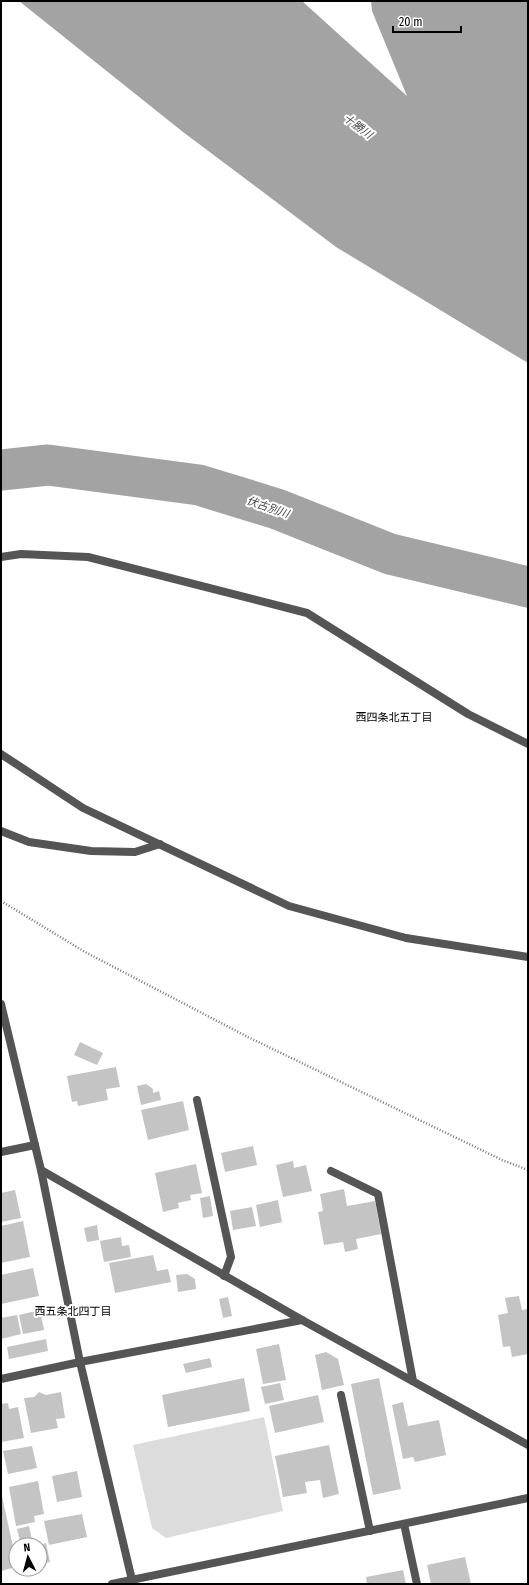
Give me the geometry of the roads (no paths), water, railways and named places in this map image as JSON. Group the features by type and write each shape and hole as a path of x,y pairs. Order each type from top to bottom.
{"street":[{"path":"1,558 21,554 88,557 307,613 468,714 528,744"},
{"path":"1,754 83,808 289,906 406,938 528,957"},
{"path":"1,831 29,842 92,851 135,852 160,844"},
{"path":"1,1005 41,1170 80,1362 132,1582"},
{"path":"197,1100 231,1257 224,1276"},
{"path":"1,1152 35,1145"},
{"path":"41,1170 224,1276 528,1445"},
{"path":"331,1172 378,1194 413,1381"},
{"path":"1,1379 80,1362 302,1320"},
{"path":"342,1395 370,1531"},
{"path":"112,1584 132,1582 528,1498"},
{"path":"404,1524 417,1584"}],"water":[{"name":"十勝川","path":"19,1 302,1 407,96 372,11 371,1 528,1 528,363 336,247 183,132"}],"waterway":[{"name":"伏古別川","path":"1,470 48,465 199,485 277,509 390,554 528,587"}],"district":[{"name":"西四条北五丁目","path":"394,717"},
{"name":"西五条北四丁目","path":"73,1311"}]}
